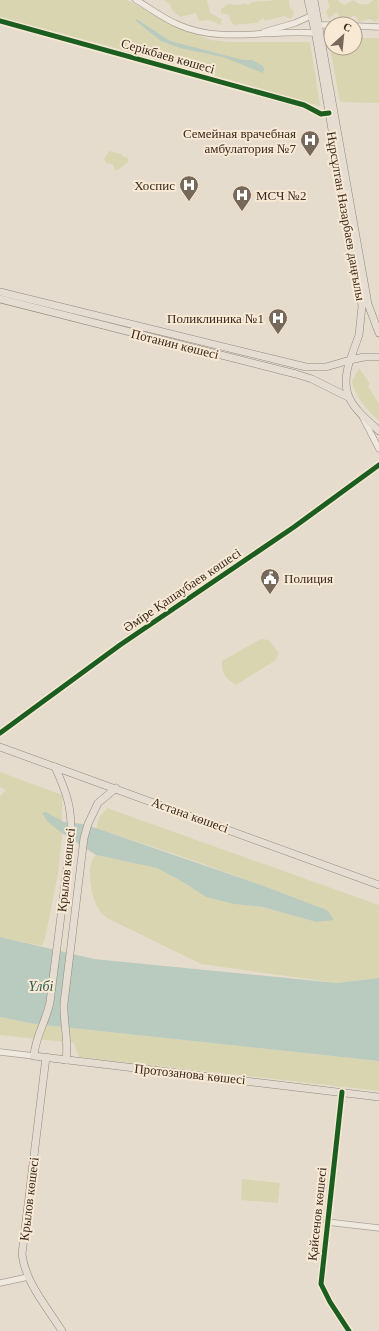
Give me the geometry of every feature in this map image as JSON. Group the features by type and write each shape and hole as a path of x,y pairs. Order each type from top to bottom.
{"main road":[{"name":"Нұрсұлтан Назарбаев даңғылы","path":"308,0 317,34 368,304 379,333"},
{"name":"Нұрсұлтан Назарбаев даңғылы","path":"314,0 320,25 317,34"},
{"name":"Нұрсұлтан Назарбаев даңғылы","path":"331,105 329,114 362,306 359,335 350,360 345,386 348,396"},
{"name":"Потанин көшесі","path":"0,292 306,367 326,367 350,360"},
{"name":"Потанин көшесі","path":"0,299 300,375 316,380 348,396"},
{"path":"350,360 364,357 379,357"},
{"path":"348,396 360,412 379,431"},
{"name":"Астана көшесі","path":"0,748 116,788 379,885"},
{"name":"Крылов көшесі","path":"34,1056 36,1039 46,1019 51,994 71,836 71,820 67,793 55,767"},
{"name":"Крылов көшесі","path":"66,1060 67,1044 63,1020 64,1003 84,838 88,824 98,803 116,788"},
{"name":"Протозанова көшесі","path":"34,1056 379,1097"},
{"name":"Крылов көшесі","path":"46,1057 22,1254 24,1267 28,1278 62,1331"}],"street":[{"path":"136,0 178,25 197,31 237,35 259,33 317,34"},
{"path":"259,33 302,21 311,16"},
{"name":"Серікбаев көшесі","path":"0,21 304,105 321,114 329,114"},
{"path":"363,26 379,27"},
{"path":"360,412 379,449"},
{"name":"Әміре Қашаубаев көшесі","path":"0,733 120,645 294,527 378,464"},
{"name":"Протозанова көшесі","path":"0,1052 34,1056"},
{"name":"Қайсенов көшесі","path":"342,1092 321,1284 330,1302 349,1331"},
{"path":"327,1222 379,1228"},
{"path":"0,1283 28,1278"}],"shaded area":[{"path":"0,0 127,0 169,23 211,40 228,42 310,42 320,106 182,66 0,17"},
{"path":"163,0 207,0 210,13 222,19 220,25 210,20 199,21 196,13 180,17 172,10 170,4"},
{"path":"289,0 290,8 294,12 291,19 285,16 265,21 263,18 257,23 234,25 230,20 229,15 221,13 221,9 228,4 239,5 245,3 249,5 252,2"},
{"path":"327,0 337,0 344,5 354,0 358,3 369,4 373,0 378,0 379,18 376,22 369,19 363,21 363,16 339,16 337,12 332,16 328,16 326,12 330,6"},
{"path":"363,38 379,38 379,103 340,102 332,56 363,56"},
{"path":"109,151 121,154 128,158 128,162 118,170 115,170 112,164 106,163 104,159"},
{"path":"359,368 370,384 368,386 379,404 379,421 362,403 356,393 352,381"},
{"path":"261,639 269,640 279,653 276,660 236,685 229,681 223,673 222,661"},
{"path":"0,772 62,795 62,837 58,874 45,939 42,946 0,937 0,796 6,790 0,787"},
{"path":"107,808 379,905 379,978 337,983 201,964 107,918 95,903 91,889 91,866 96,855 157,868 206,897 234,904 263,907 316,922 329,915 327,910 241,878 154,847 96,829 99,817"},
{"path":"0,1017 35,1024 379,1061 379,1091 79,1057 74,1043 0,1035"},
{"path":"242,1179 280,1183 278,1203 241,1200"}],"water":[{"path":"135,18 170,41 243,60 252,60 263,66 263,73 223,57 180,48 161,41 137,22"},
{"path":"46,812 64,822 84,824 261,885 327,910 334,920 316,922 263,907 234,904 206,897 157,868 96,855 59,831 47,821 42,813"},
{"name":"Үлбі","path":"0,937 94,959 337,983 379,978 379,1061 35,1024 0,1017"}],"cycle path":[{"path":"0,21 304,105 321,114 329,113"},
{"path":"0,733 120,645 294,527 379,465"},
{"path":"342,1092 321,1284 330,1302 349,1331"}],"place":[{"name":"Семейная врачебная амбулатория №7","path":"310,157"},
{"name":"Хоспис","path":"189,202"},
{"name":"МСЧ №2","path":"242,212"},
{"name":"Поликлиника №1","path":"278,335"},
{"name":"Полиция","path":"270,595"}]}
